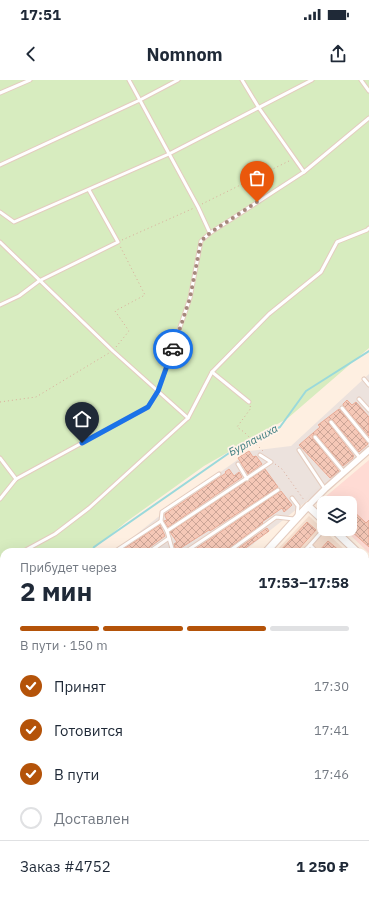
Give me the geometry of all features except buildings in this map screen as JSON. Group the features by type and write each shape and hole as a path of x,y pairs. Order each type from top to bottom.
{"street":[{"path":"270,548 325,489 369,450"},
{"path":"308,506 317,514"},
{"path":"340,536 353,548"}],"lane":[{"path":"0,93 30,80"},
{"path":"129,80 198,207 210,233"},
{"path":"0,165 140,100 178,80"},
{"path":"242,80 259,108 304,172"},
{"path":"0,212 14,222 169,154 312,80"},
{"path":"361,80 369,91"},
{"path":"0,499 16,478 148,407 158,391 190,298 201,241 210,233 304,172 369,118"},
{"path":"0,305 19,296 39,281 118,242 89,190"},
{"path":"30,548 56,534 89,508 188,418 212,372 269,314 321,272 337,242 369,228"},
{"path":"0,242 113,351 188,418"},
{"path":"212,372 248,402"},
{"path":"364,379 369,384"},
{"path":"359,399 369,410"},
{"path":"342,408 369,440"},
{"path":"331,422 360,458"},
{"path":"315,437 344,472"},
{"path":"299,450 325,489"},
{"path":"168,531 271,462 260,454"},
{"path":"0,458 16,478"},
{"path":"238,464 247,479"},
{"path":"172,548 168,531 161,521 162,512 219,474"},
{"path":"191,548 278,490"},
{"path":"233,548 276,517 296,520 298,506 292,498"},
{"path":"120,548 161,521"},
{"path":"307,548 318,536"},
{"path":"155,548 169,538"},
{"path":"310,545 313,548"}],"path":[{"path":"0,402 36,397 113,351 129,331 115,311 144,295 118,242 198,207 295,158"},
{"path":"248,402 251,408 237,427 263,450"},
{"path":"271,462 282,469 308,506"}],"shaded area":[{"path":"369,374 369,446 327,485 248,548 119,548 167,510 250,451 291,446"},
{"path":"369,460 369,548 364,548 351,536 357,536 357,496 326,496"},
{"path":"309,516 317,524 317,536 330,536 343,548 279,548"}],"green space":[{"path":"0,80 369,80 369,348 288,418 204,466 126,522 95,548 0,548"}],"waterway":[{"name":"Бурлачиха","path":"94,548 242,444 255,440 280,427 306,391 369,351"}],"way so far":[{"path":"173,349 190,298 201,241 210,233 257,202"}],"route":[{"path":"82,443 148,407 158,391 173,349"}]}
